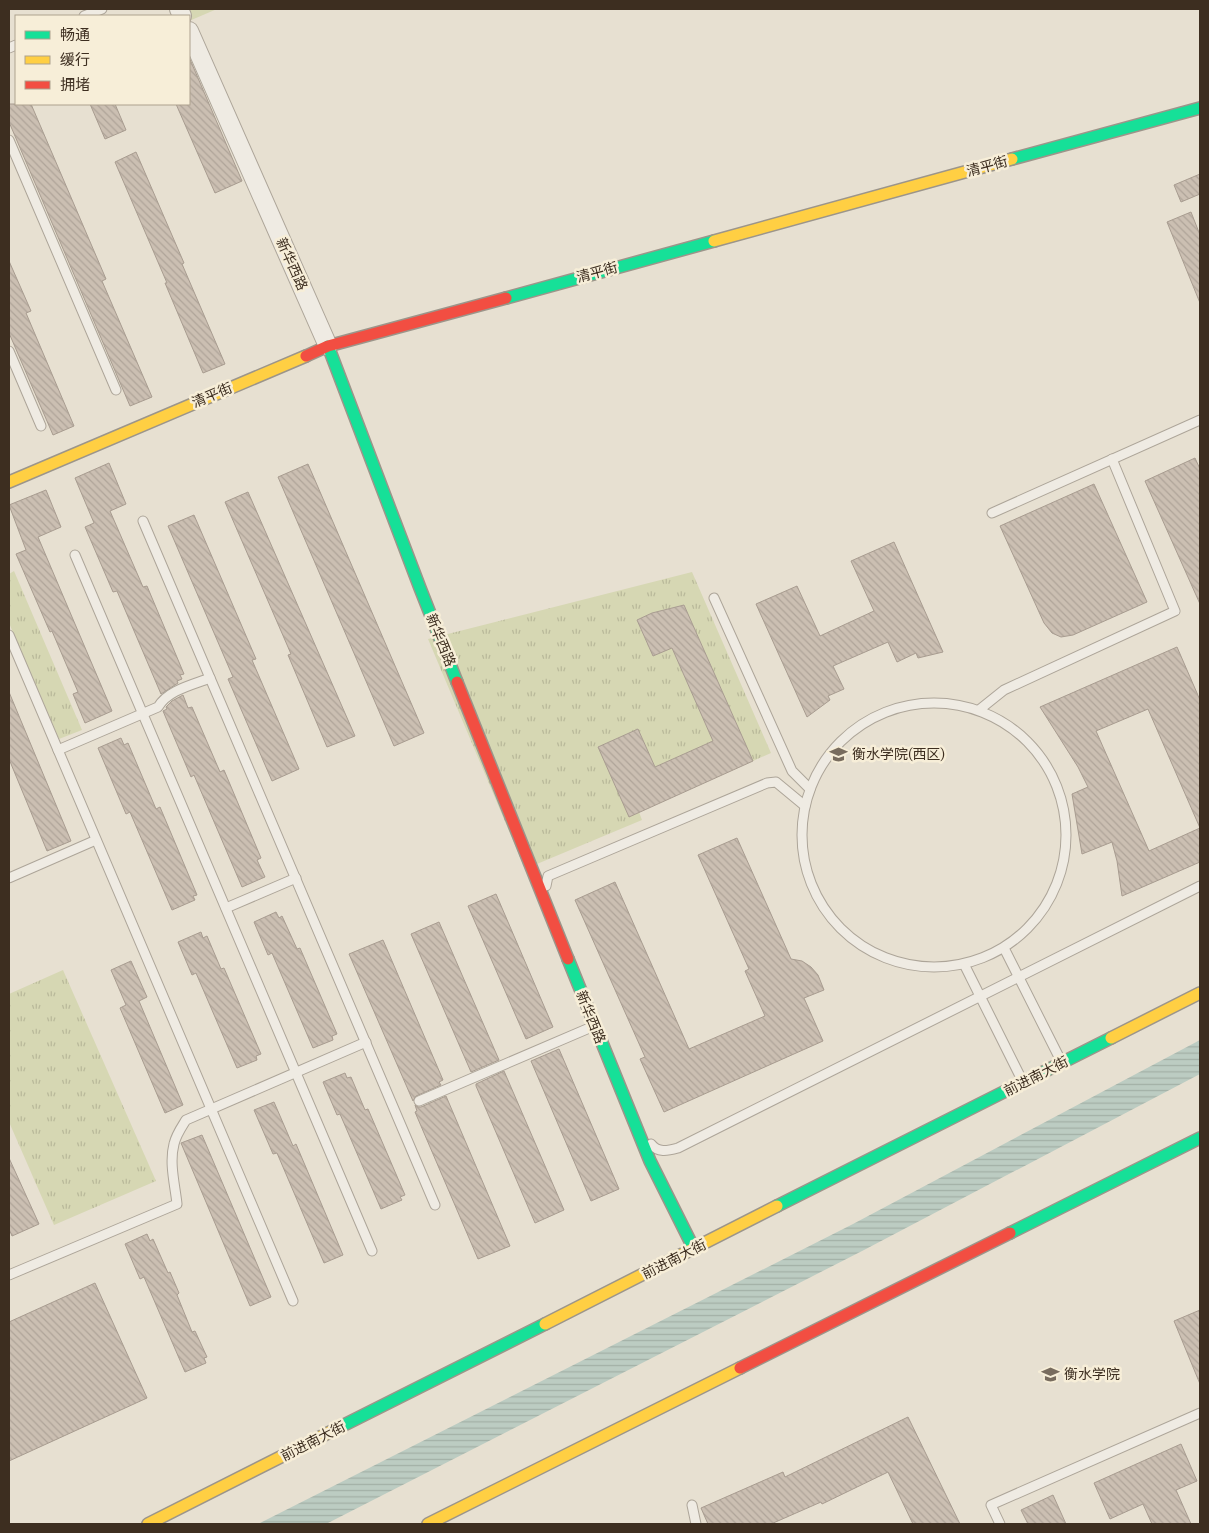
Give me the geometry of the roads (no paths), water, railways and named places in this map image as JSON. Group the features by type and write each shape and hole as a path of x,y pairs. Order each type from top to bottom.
{"street":[{"name":"新华西路","path":"190,33 328,346 420,588 595,1026 650,1161 694,1249"},
{"name":"清平街","path":"9,482 328,346 1200,108"},
{"name":"前进南大街","path":"148,1524 1200,993"},
{"path":"428,1524 1200,1138"}],"lane":[{"path":"87,15 102,9"},
{"path":"9,140 116,390"},
{"path":"9,351 41,426"},
{"path":"992,514 1200,420"},
{"path":"979,710 994,696 1004,690 1175,611 1112,459"},
{"path":"143,521 435,1205"},
{"path":"75,555 372,1250"},
{"path":"714,598 792,771 810,789"},
{"path":"9,635 294,1301"},
{"path":"58,750 158,707 162,700 170,694 210,678"},
{"path":"936,702 979,710 1005,723 1020,734 1033,746 1053,776 1065,811 1067,830 1066,848 1058,884 1050,901 1028,930 1004,948 982,959 964,964 929,968 894,961 878,955 862,946 842,930 825,910 809,878 804,860 802,824 810,789 817,772 838,743 867,720 883,712 900,706 936,702"},
{"path":"805,806 776,782 767,783 548,876 546,887 652,1146 658,1150 666,1151 678,1148 1200,886"},
{"path":"9,878 96,840"},
{"path":"226,908 296,878"},
{"path":"1004,948 1062,1063"},
{"path":"964,964 1023,1082"},
{"path":"419,1101 595,1026"},
{"path":"9,1275 177,1204 173,1146 186,1120 366,1042"},
{"path":"1000,1524 991,1506 1200,1413"},
{"path":"692,1505 696,1524"}],"place":[{"name":"衡水学院(西区)","path":"838,754"},
{"name":"衡水学院","path":"1050,1374"}]}
